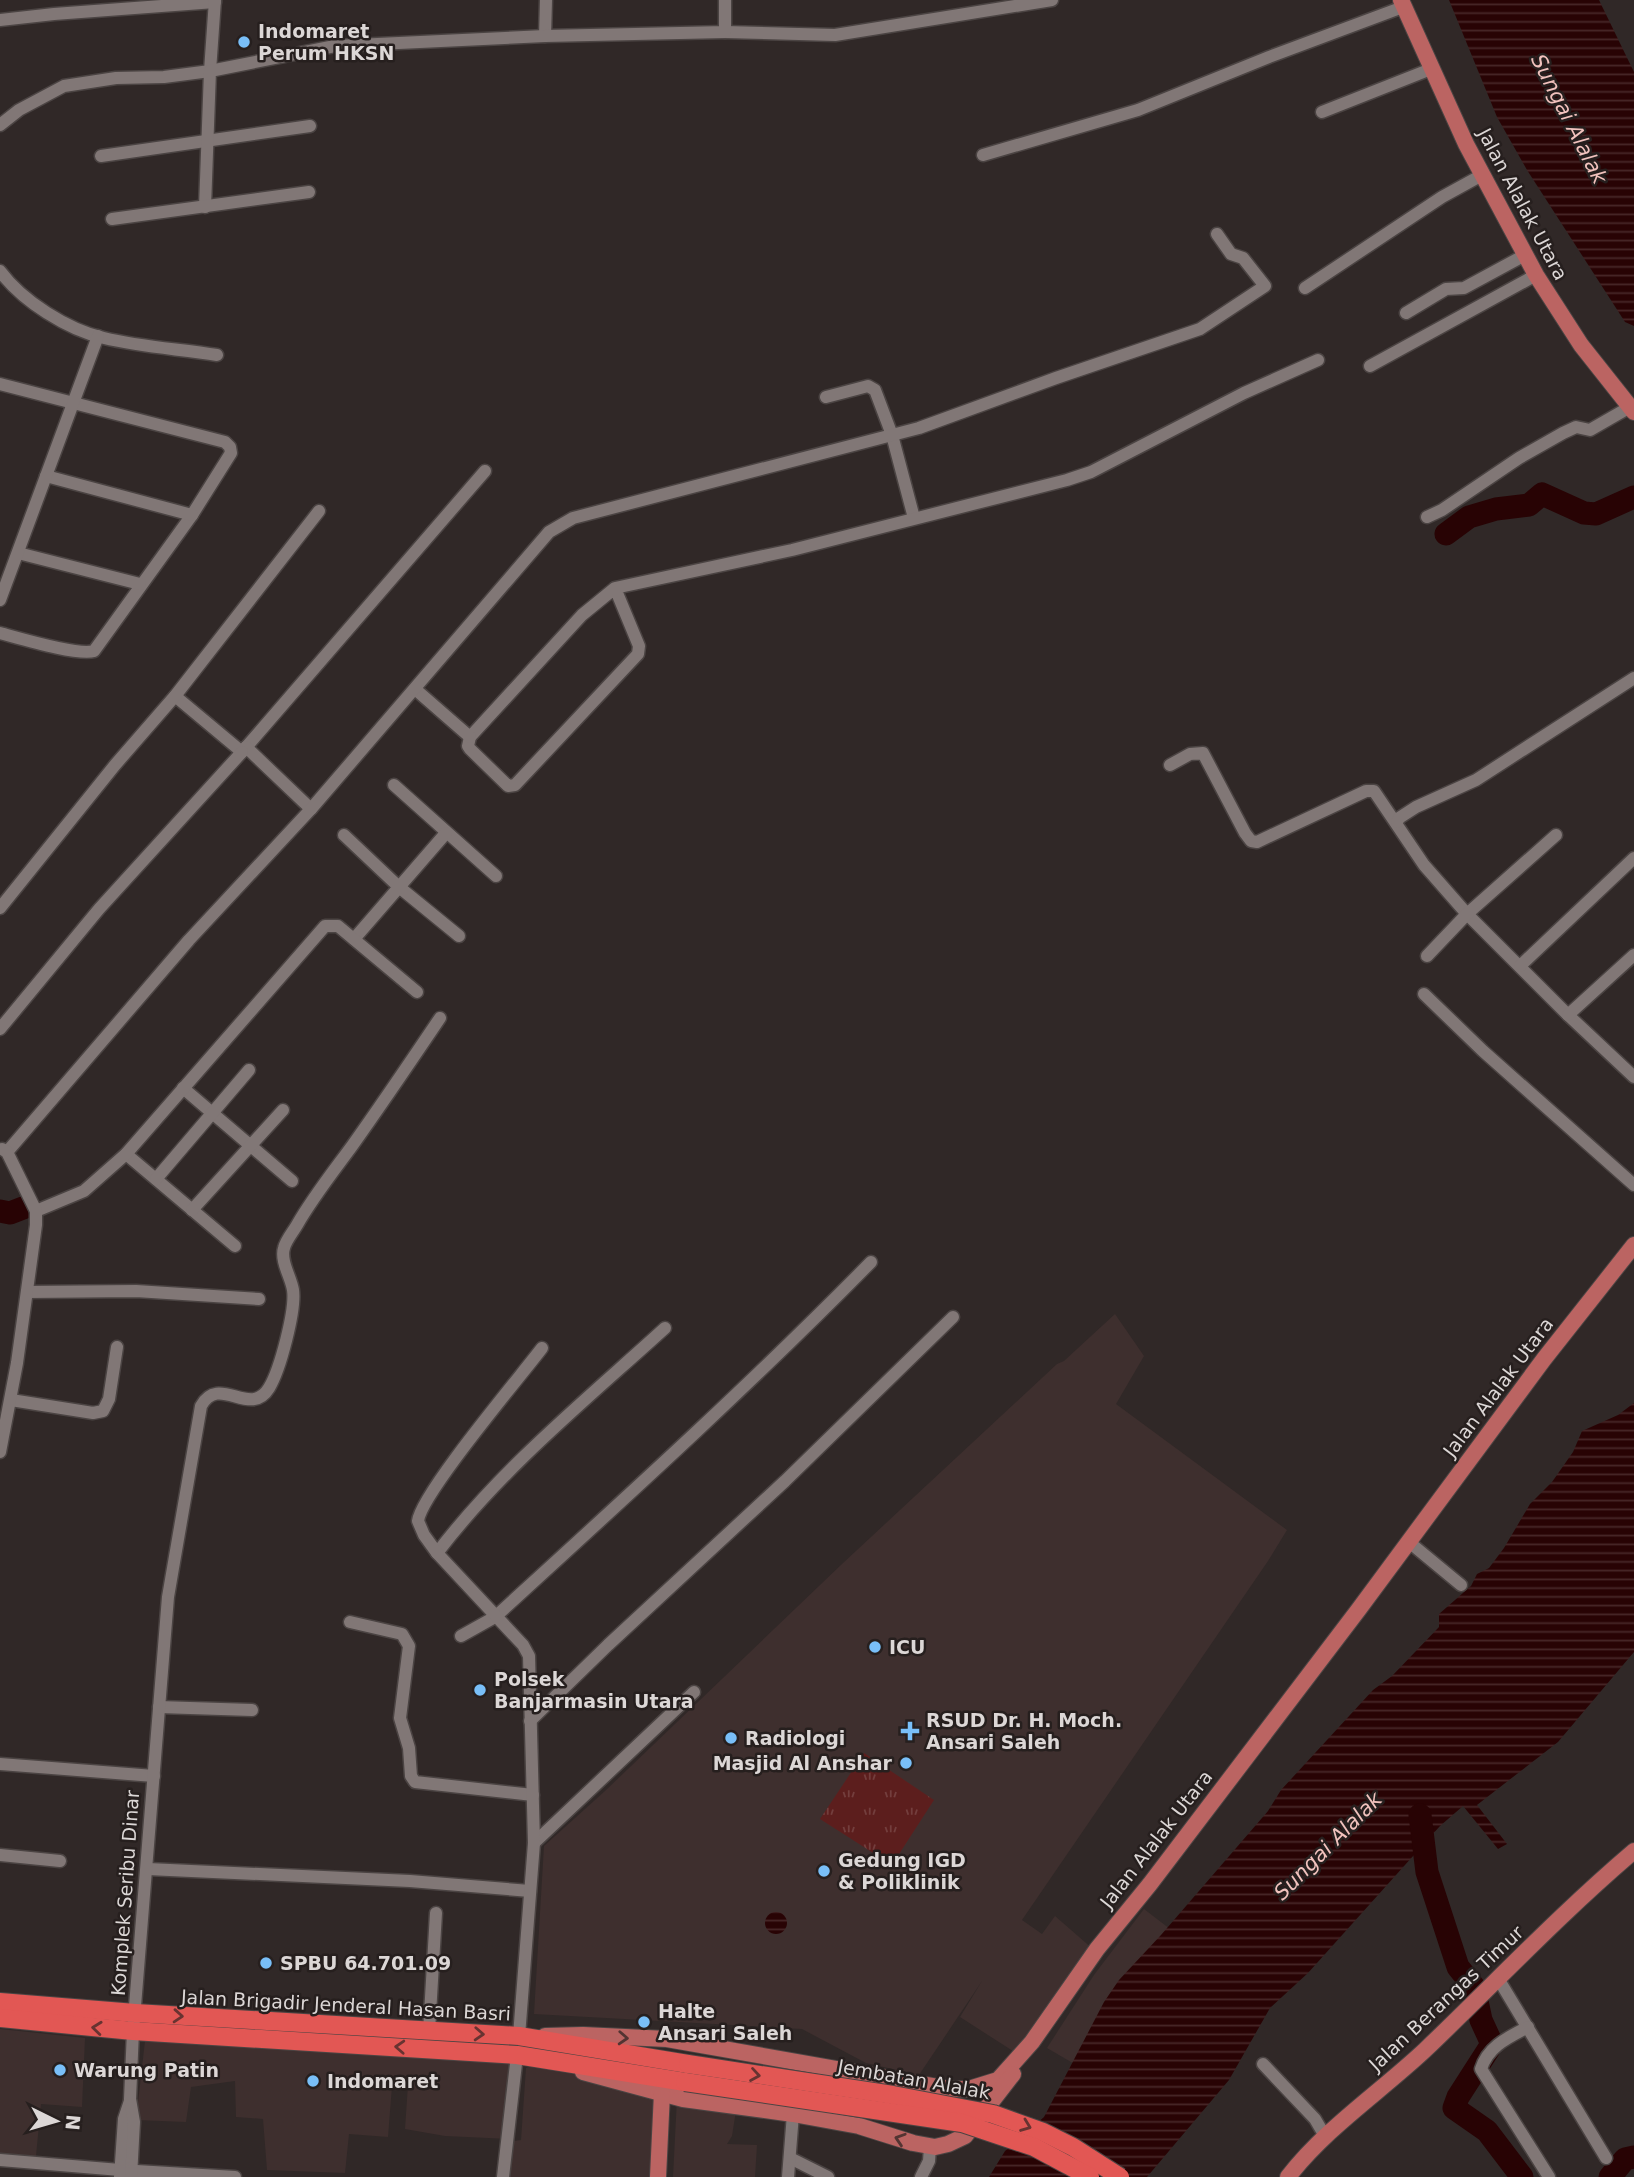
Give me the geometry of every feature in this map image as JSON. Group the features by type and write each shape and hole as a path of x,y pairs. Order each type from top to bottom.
{"highway":[{"name":"Jalan Brigadir Jenderal Hasan Basri","path":"0,2002 61,2015 686,2073"},
{"name":"Jalan Brigadir Jenderal Hasan Basri","path":"0,2018 61,2015"},
{"name":"Jalan Brigadir Jenderal Hasan Basri","path":"134,2022 525,2036 686,2073"},
{"name":"Jembatan Alalak","path":"686,2073 962,2123 1024,2143 1090,2177"},
{"name":"Jembatan Alalak","path":"686,2073 917,2099 992,2114 1043,2132 1073,2147 1120,2177"}],"main road":[{"name":"Jalan Alalak Utara","path":"1402,4 1482,175 1536,275 1581,345 1632,410"},
{"name":"Jalan Alalak Utara","path":"525,2036 583,2035 667,2039 949,2089 968,2090 998,2080 1032,2042 1097,1949 1150,1884 1544,1359 1634,1245"},
{"name":"Jalan Berangas Timur","path":"1288,2177 1304,2155 1462,2015 1634,1851"},
{"path":"522,2056 683,2099 859,2126 930,2147 948,2144 965,2136 993,2102 1032,2042"},
{"path":"985,2085 993,2091 993,2102"},
{"path":"658,2177 662,2093"}],"street":[{"path":"545,36 546,0"},
{"path":"725,0 725,32"},
{"path":"0,125 19,110 64,86 116,78 164,77 210,71 335,46 545,36 725,32 835,35 1052,0"},
{"path":"0,20 215,1 205,206"},
{"path":"983,155 1129,113 1402,4"},
{"path":"1322,112 1431,69"},
{"path":"101,156 310,126"},
{"path":"1305,288 1442,198 1482,175"},
{"path":"112,219 309,192"},
{"path":"0,1452 11,1400 27,1292 35,1209 3,1150 189,940 311,809 548,532 573,518 919,428 1200,329 1265,286 1243,258 1231,254 1217,234"},
{"path":"1406,313 1446,289 1464,288 1525,255"},
{"path":"0,271 10,285 56,318 98,336 217,355"},
{"path":"1370,366 1536,275"},
{"path":"0,600 98,336"},
{"path":"615,588 639,646 638,653 515,785 508,786 470,749 470,737 582,615 615,588 792,550 1091,472 1244,393 1318,360"},
{"path":"0,384 225,442 231,453 192,514 92,653 0,633"},
{"path":"826,397 868,387 877,394 892,435 914,519"},
{"path":"1427,517 1563,433 1576,427 1590,430 1632,410"},
{"path":"0,1029 99,909 244,750 485,471"},
{"path":"46,476 192,514"},
{"path":"0,908 115,765 175,696 319,511"},
{"path":"18,553 140,584"},
{"path":"1397,822 1416,807 1476,780 1634,678"},
{"path":"415,689 470,737"},
{"path":"175,696 244,750 311,809"},
{"path":"1170,765 1189,754 1203,753 1245,833 1251,841 1256,842 1366,791 1374,791 1424,865 1467,914 1634,1077"},
{"path":"394,785 496,876"},
{"path":"354,939 446,833"},
{"path":"344,835 399,887 458,936"},
{"path":"1427,956 1467,914 1556,835"},
{"path":"1520,966 1634,858"},
{"path":"35,1209 71,1198 92,1186 126,1154 322,928 335,925 417,992"},
{"path":"1568,1015 1634,955"},
{"path":"1424,995 1634,1185"},
{"name":"Komplek Seribu Dinar","path":"126,2174 124,2119 130,2099 168,1597 201,1406 206,1397 213,1393 253,1399 262,1396 269,1389 294,1305 293,1290 283,1254 285,1246 307,1207 440,1018"},
{"path":"156,1179 249,1070"},
{"path":"183,1088 292,1181"},
{"path":"192,1210 284,1110"},
{"path":"126,1154 235,1247"},
{"path":"461,1636 495,1617 722,1407 871,1262"},
{"path":"27,1292 147,1291 259,1299"},
{"path":"530,1721 785,1481 953,1317"},
{"path":"437,1553 461,1521 519,1463 665,1328"},
{"path":"11,1400 93,1413 103,1411 109,1399 117,1347"},
{"path":"525,2036 534,1843 528,1656 523,1645 437,1553 418,1521 419,1513 458,1456 542,1348"},
{"path":"1409,1542 1461,1585"},
{"path":"350,1622 406,1637 409,1646 400,1718 409,1748 410,1772 415,1782 533,1795"},
{"path":"534,1843 694,1692"},
{"path":"159,1707 252,1710"},
{"path":"0,1764 153,1776"},
{"path":"0,1856 60,1861"},
{"path":"148,1869 410,1881 530,1891"},
{"path":"429,2031 436,1913"},
{"path":"1499,1980 1605,2158"},
{"path":"1528,2026 1500,2042 1488,2055 1481,2069 1549,2177"},
{"path":"503,2177 522,2056"},
{"path":"1263,2064 1315,2119 1325,2136"},
{"path":"788,2177 793,2114"},
{"path":"921,2177 929,2161 930,2147"},
{"path":"790,2158 828,2177"},
{"path":"0,2160 126,2174 235,2177"}],"shaded area":[{"name":"RSUD Dr. H. Moch. Ansari Saleh","path":"1115,1314 1144,1356 1116,1404 1287,1530 1022,1920 1042,1934 1055,1916 1094,1950 1019,2055 960,2017 982,1981 919,2075 866,2063 802,2029 534,2014 544,1846 842,1564 1057,1364 1064,1361"},
{"path":"1144,1909 1179,1936 1083,2069 1047,2048 1094,1975"},
{"path":"0,2029 85,2038 82,2107 41,2104 36,2156 0,2153"},
{"path":"150,2033 512,2059 512,2139 445,2136 405,2129 408,2085 392,2086 388,2137 349,2134 345,2173 267,2170 263,2119 236,2117 235,2081 191,2087 186,2122 136,2120 145,2041"},
{"path":"537,2063 660,2088 658,2177 509,2177 514,2141 521,2140 526,2068"},
{"path":"677,2098 737,2104 732,2136 727,2144 757,2145 755,2177 673,2177"}],"green space":[{"path":"864,1753 934,1800 892,1865 820,1819"}],"water":[{"name":"Sungai Alalak","path":"1449,0 1599,0 1634,72 1634,326 1625,322 1527,170 1497,117"},
{"name":"Sungai Alalak","path":"1634,1403 1634,1652 1558,1742 1477,1805 1507,1844 1498,1849 1463,1806 1440,1826 1308,1973 1270,2008 1229,2080 1147,2177 989,2177 1005,2151 1044,2117 1104,2002 1119,1980 1268,1811 1281,1790 1373,1690 1392,1676 1439,1627 1439,1614 1471,1586 1477,1574 1489,1568 1530,1504 1552,1482 1573,1452 1582,1431 1618,1415"},
{"path":"776,1912 784,1915 787,1923 784,1931 776,1934 768,1931 765,1923 768,1915"}],"waterway":[{"path":"1446,534 1469,517 1496,509 1529,505 1542,494 1584,513 1596,514 1634,497"},
{"path":"0,1211 10,1213 23,1208"},
{"path":"1420,1815 1427,1872 1458,1967 1474,1987 1481,2020 1492,2044 1458,2097 1454,2108 1487,2131 1522,2177"},
{"path":"1610,2177 1625,2159 1634,2157"}],"place":[{"name":"Indomaret Perum HKSN","path":"244,42"},
{"name":"ICU","path":"875,1647"},
{"name":"Polsek Banjarmasin Utara","path":"480,1690"},
{"name":"RSUD Dr. H. Moch. Ansari Saleh","path":"910,1731"},
{"name":"Radiologi","path":"731,1738"},
{"name":"Masjid Al Anshar","path":"906,1763"},
{"name":"Gedung IGD & Poliklinik","path":"824,1871"},
{"name":"SPBU 64.701.09","path":"266,1963"},
{"name":"Halte Ansari Saleh","path":"644,2022"},
{"name":"Warung Patin","path":"60,2070"},
{"name":"Indomaret","path":"313,2081"}]}
